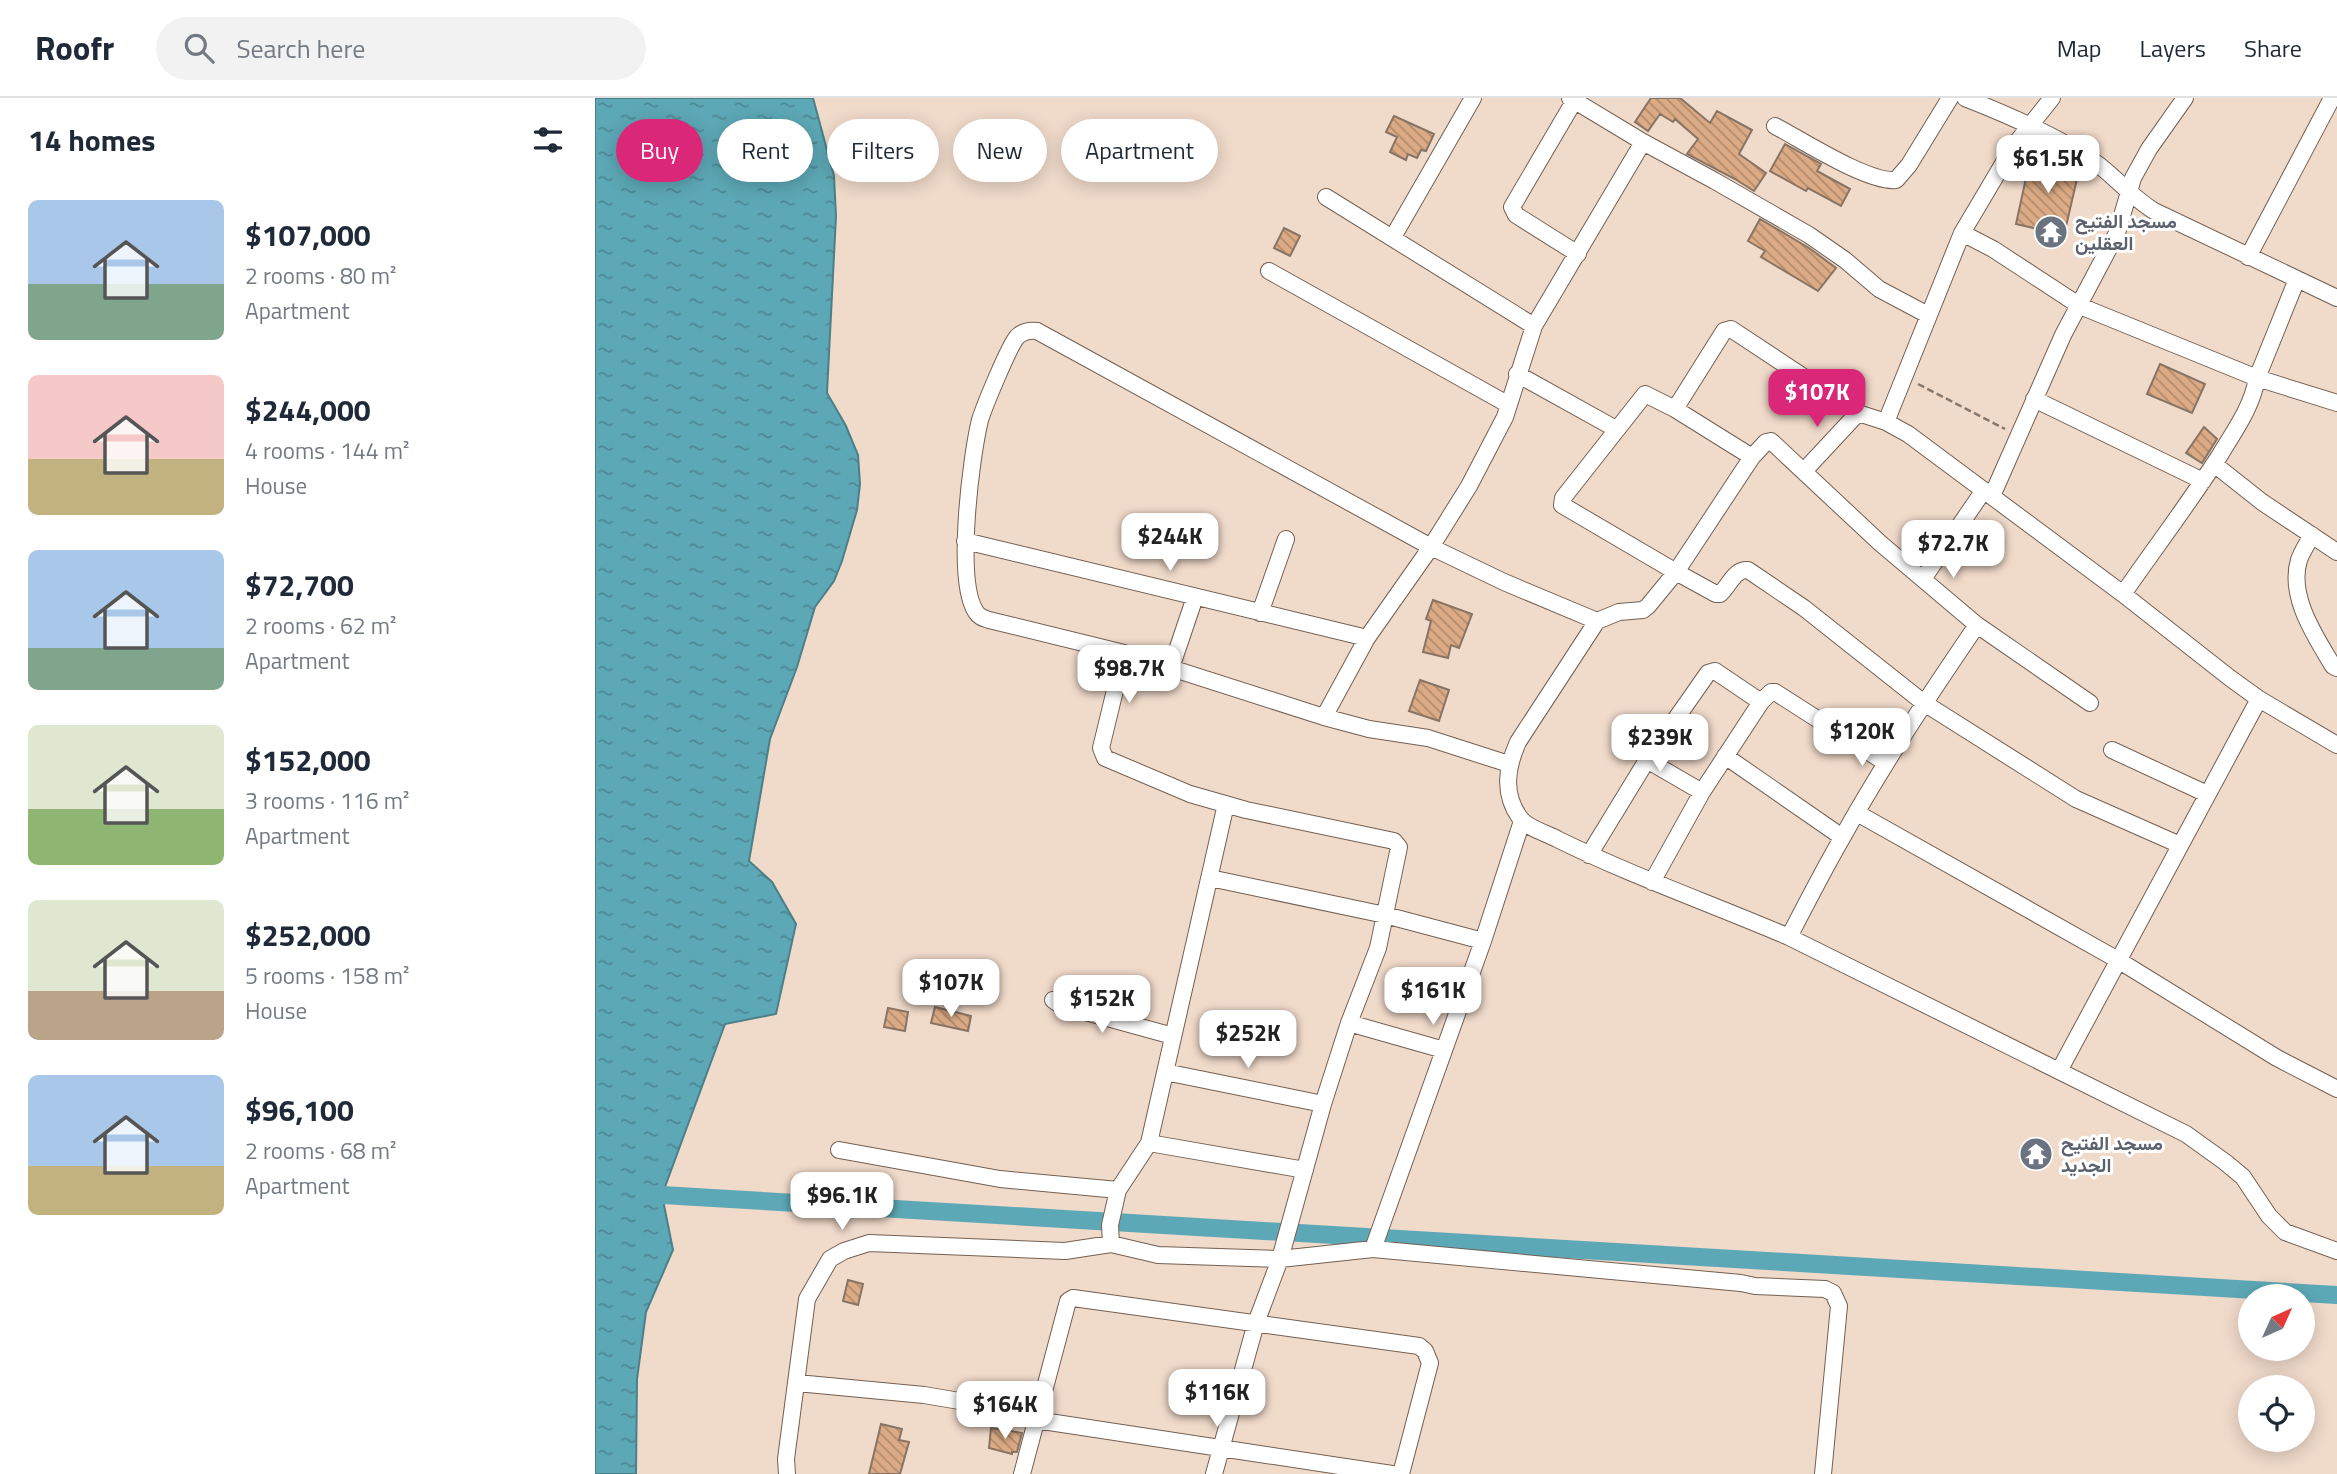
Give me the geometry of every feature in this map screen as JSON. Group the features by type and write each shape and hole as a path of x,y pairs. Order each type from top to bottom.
{"street":[{"path":"1393,237 1473,98"},
{"path":"1775,125 1870,177 1896,180 1909,165 1950,98"},
{"path":"1886,422 1962,233 2007,156 2052,98"},
{"path":"1923,579 1988,493 2018,435 2063,335 2117,233 2128,193 2141,163 2185,98"},
{"path":"2248,257 2332,98"},
{"path":"1578,254 1516,215 1512,207 1573,99 1643,142 1809,235 1845,260 1879,289 1928,315"},
{"path":"1969,99 2029,126 2101,167 2128,193 2154,211 2337,298"},
{"path":"1324,717 1367,638 1431,547 1475,475 1497,435 1509,405 1534,326 1643,142"},
{"path":"1326,197 1534,326"},
{"path":"1962,233 1993,249 2080,306 2257,378 2337,403"},
{"path":"1269,271 1509,405"},
{"path":"2123,594 2203,481 2249,407 2255,394 2257,378 2297,279"},
{"path":"1675,409 1724,331 1731,329 1858,413 1886,422 1919,442 2259,699 2337,745"},
{"path":"1509,764 1437,741 1369,729 1324,717 1124,653 979,616 972,603 965,541 967,513 981,419 1015,339 1023,332 1037,331 1431,547 1504,582 1597,621"},
{"path":"1517,374 1616,429"},
{"path":"1752,457 1675,409 1645,394 1563,498 1562,505 1676,572 1720,594 1741,569 1748,570 1804,608 1924,703 2076,799 2180,845"},
{"path":"2034,399 2203,481"},
{"path":"1804,471 1858,413"},
{"path":"1373,1249 1483,941 1521,821 1507,778 1509,764 1518,742 1597,621 1619,612 1646,609 1676,572 1752,457 1766,442 1771,441 1844,511 1977,625 2090,703"},
{"path":"2214,464 2262,502 2337,552"},
{"path":"2312,535 2299,560 2296,587 2313,633 2333,666 2337,668"},
{"path":"1260,612 1286,538"},
{"path":"965,541 1367,638"},
{"path":"1171,668 1195,597"},
{"path":"1789,937 1842,837 1886,763 1977,625"},
{"path":"1124,653 1101,748 1105,758 1190,794 1276,818 1397,842 1399,847 1378,948 1349,1023 1280,1259 1256,1324 1214,1474"},
{"path":"1589,855 1647,760 1711,671 1715,671 1761,702"},
{"path":"1652,882 1702,792 1768,694 1775,692 1886,763"},
{"path":"2059,1071 2259,699"},
{"path":"2112,750 2207,794"},
{"path":"1725,757 1842,837"},
{"path":"1647,760 1702,792"},
{"path":"1111,1244 1110,1225 1118,1190 1149,1143 1226,804"},
{"path":"1857,813 2118,960 2287,1064 2337,1089"},
{"path":"1521,821 1589,855 1789,937 2199,1143 2243,1177 2269,1216 2285,1232 2337,1251"},
{"path":"1210,878 1385,915 1483,941"},
{"path":"1053,1000 1060,1005 1173,1036"},
{"path":"1349,1023 1444,1050"},
{"path":"1165,1072 1324,1104"},
{"path":"1149,1143 1305,1170"},
{"path":"839,1150 1000,1179 1118,1190"},
{"path":"787,1474 786,1459 807,1299 830,1259 869,1243 1065,1251 1111,1244 1158,1255 1280,1259 1373,1249 1755,1286 1825,1289 1833,1293 1839,1306 1823,1474"},
{"path":"1023,1474 1068,1301 1071,1298 1413,1344 1425,1351 1430,1363 1401,1474"},
{"path":"797,1383 924,1395 995,1407"},
{"path":"1036,1420 1392,1474"}],"path":[{"path":"1905,377 2018,435"}],"water":[{"path":"595,98 813,98 827,150 827,182 834,182 836,216 827,393 846,426 858,455 860,484 857,510 842,561 834,581 815,607 797,667 770,739 749,861 772,882 796,924 776,1014 725,1024 662,1195 673,1250 646,1312 637,1379 636,1474 595,1474"}],"building":[{"path":"1651,98 1680,98 1710,123 1717,111 1752,130 1739,154 1766,173 1754,191 1687,154 1698,139 1675,119 1673,122 1660,114 1648,131 1635,122"},
{"path":"1394,116 1434,134 1426,151 1421,150 1417,158 1408,154 1406,160 1390,152 1397,137 1386,132"},
{"path":"1785,144 1821,164 1817,171 1850,189 1841,206 1770,171"},
{"path":"2031,155 2080,166 2064,235 2016,224"},
{"path":"1760,219 1809,248 1836,268 1818,291 1761,257 1765,251 1748,241"},
{"path":"1284,228 1300,236 1290,256 1274,248"},
{"path":"2160,364 2205,384 2192,413 2147,394"},
{"path":"2204,427 2217,439 2202,463 2186,453"},
{"path":"1433,600 1472,614 1459,648 1451,645 1448,658 1423,652 1431,621 1426,619"},
{"path":"1420,680 1449,690 1439,721 1409,711"},
{"path":"935,1007 971,1016 968,1031 931,1023"},
{"path":"888,1008 908,1012 905,1031 884,1027"},
{"path":"848,1280 863,1284 858,1305 843,1301"},
{"path":"881,1424 902,1429 899,1440 909,1442 900,1474 869,1474"},
{"path":"991,1428 1022,1433 1017,1452 1012,1454 989,1448"}],"waterway":[{"path":"662,1195 2337,1295"}],"place":[{"name":"مسجد الفتيح العقلين","path":"2051,232"},
{"name":"مسجد الفتيح الجديد","path":"2036,1154"}]}
